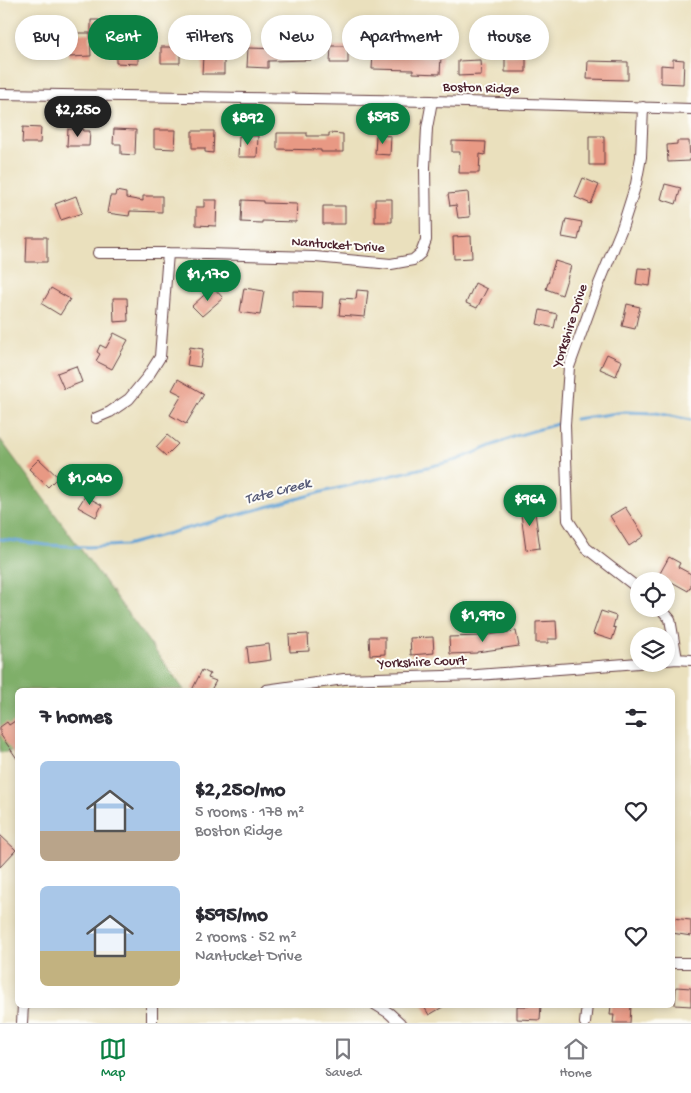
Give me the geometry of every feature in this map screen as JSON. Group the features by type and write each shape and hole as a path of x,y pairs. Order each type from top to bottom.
{"street":[{"name":"Boston Ridge","path":"0,94 432,101 691,109"},
{"name":"Nantucket Drive","path":"98,253 168,253 316,258 391,264 412,260 421,253 426,240 425,167 427,128 432,101"},
{"name":"Yorkshire Drive","path":"630,582 586,548 568,520 565,425 569,367 599,284 622,228 636,184 641,157 643,107"},
{"path":"96,418 110,412 129,399 148,376 160,357 168,253"},
{"path":"668,617 677,659 691,660"},
{"name":"Yorkshire Court","path":"280,688 344,679 477,675 630,665"},
{"path":"675,963 691,962"},
{"path":"22,1023 23,1008"},
{"path":"152,1008 152,1023"},
{"path":"381,1008 390,1013 400,1023"},
{"path":"585,1023 587,1008"}],"green space":[{"path":"0,439 183,688 15,688 15,750 0,753"}],"building":[{"path":"78,33 88,33 88,56 78,57"},
{"path":"332,46 342,46 342,60 348,60 348,63 330,63 330,60 332,60"},
{"path":"161,47 168,47 168,60 180,60 180,63 161,63"},
{"path":"251,48 261,48 261,60 311,60 268,61 268,68 247,67 247,60 251,60"},
{"path":"673,59 684,60 683,84 661,83 661,65 673,66"},
{"path":"116,60 138,60 138,64 116,63"},
{"path":"203,60 224,60 224,74 202,74"},
{"path":"373,60 441,60 440,74 413,73 413,70 372,69"},
{"path":"480,60 481,75 458,76 458,61"},
{"path":"505,60 526,60 526,72 505,72"},
{"path":"588,61 628,62 628,80 587,79"},
{"path":"23,127 41,128 40,143 22,143"},
{"path":"68,129 90,131 89,146 67,146"},
{"path":"114,129 136,130 135,155 121,154 121,144 113,144"},
{"path":"154,130 176,130 175,149 154,148"},
{"path":"192,131 214,131 213,153 205,152 205,148 192,148"},
{"path":"277,133 307,133 307,136 329,136 329,133 343,134 343,152 277,149"},
{"path":"376,135 391,136 390,155 375,154"},
{"path":"239,136 258,136 257,157 238,157"},
{"path":"589,136 604,136 604,165 589,165"},
{"path":"452,141 486,142 485,155 480,154 479,173 459,173 460,152 452,152"},
{"path":"677,141 689,141 690,161 668,162 667,145 677,144"},
{"path":"583,178 599,185 591,204 575,197"},
{"path":"665,184 681,188 676,204 661,199"},
{"path":"116,191 126,193 126,198 143,201 143,196 162,196 162,212 130,211 129,216 107,213 110,196 115,196"},
{"path":"468,192 470,217 458,218 456,205 450,206 448,194"},
{"path":"76,196 82,213 61,220 55,204"},
{"path":"375,199 392,199 392,222 375,222"},
{"path":"204,200 217,200 216,226 196,225 196,207 204,207"},
{"path":"242,200 297,204 296,222 241,222"},
{"path":"323,206 345,206 345,224 323,224"},
{"path":"566,219 582,222 578,240 562,237"},
{"path":"471,236 472,258 454,259 453,237"},
{"path":"27,237 47,237 47,262 26,262"},
{"path":"555,261 571,266 562,295 546,289"},
{"path":"638,268 652,269 650,286 636,284"},
{"path":"475,283 487,289 477,308 466,303"},
{"path":"213,287 223,298 202,316 192,306"},
{"path":"51,288 70,299 60,315 42,304"},
{"path":"244,288 264,291 260,315 240,312"},
{"path":"357,290 368,291 365,317 339,315 341,298 356,299"},
{"path":"293,291 323,292 322,308 293,307"},
{"path":"113,298 127,298 128,321 114,322"},
{"path":"627,304 640,307 635,329 622,326"},
{"path":"540,310 557,314 554,328 537,324"},
{"path":"114,333 128,340 112,369 96,361 100,354 97,352 100,345 106,348"},
{"path":"190,347 203,349 200,367 187,365"},
{"path":"607,354 622,361 616,376 600,369"},
{"path":"76,366 82,382 64,389 57,373"},
{"path":"178,379 204,394 186,424 170,415 182,395 172,390"},
{"path":"167,435 178,444 166,456 156,447"},
{"path":"39,459 58,477 48,487 29,469"},
{"path":"85,496 102,505 96,517 78,507"},
{"path":"534,505 540,548 526,550 520,507"},
{"path":"625,507 644,536 629,546 610,516"},
{"path":"669,557 680,563 678,567 691,574 691,586 688,591 675,584 675,572 661,572"},
{"path":"601,611 616,616 613,627 616,628 612,640 593,634"},
{"path":"556,621 557,639 548,639 548,643 536,643 536,622"},
{"path":"516,631 519,646 477,653 450,654 449,637 482,636"},
{"path":"308,634 309,651 290,652 289,635"},
{"path":"369,637 385,637 385,654 370,655"},
{"path":"433,637 434,653 411,655 410,638"},
{"path":"269,644 271,660 249,663 247,647"},
{"path":"202,670 210,674 208,678 216,681 212,688 193,688"},
{"path":"15,721 15,756 0,734 0,727 7,722 9,725"},
{"path":"0,835 15,851 0,867"},
{"path":"675,918 691,920 691,936 675,933"},
{"path":"676,987 691,988 691,1006 675,1005"},
{"path":"425,1008 441,1008 429,1015"},
{"path":"517,1008 541,1008 540,1020 517,1019"},
{"path":"611,1008 631,1008 630,1023 613,1023 614,1015 610,1015"}],"waterway":[{"name":"Tate Creek","path":"575,419 625,412 656,413 691,420"},
{"name":"Tate Creek","path":"0,539 46,545 88,547 126,545 322,492 457,460 516,436 557,424"}]}
